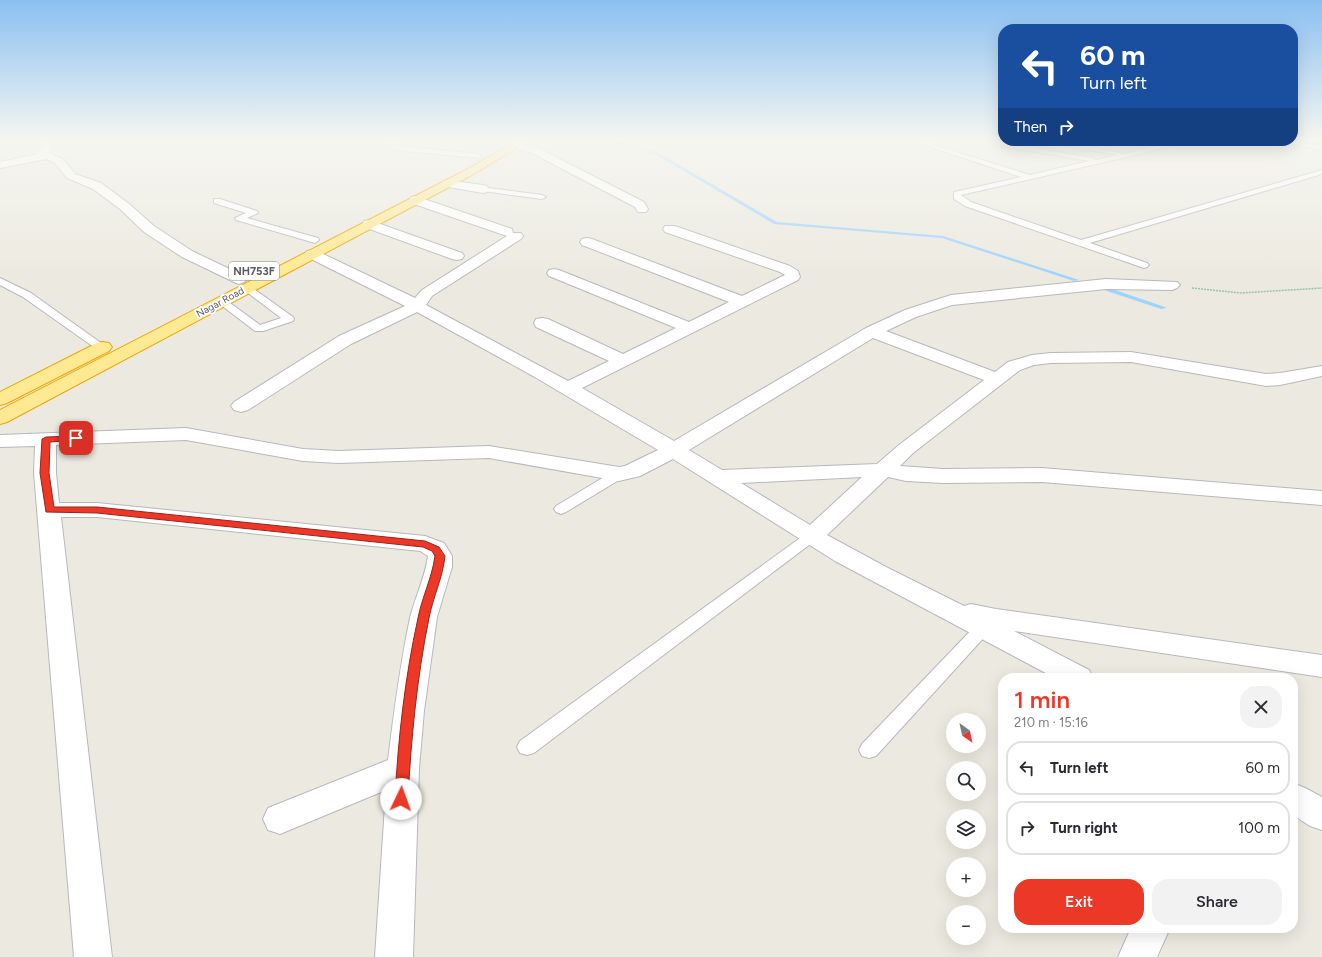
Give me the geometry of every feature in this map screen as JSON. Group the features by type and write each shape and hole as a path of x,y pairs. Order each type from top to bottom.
{"highway":[{"name":"Nagar Road","path":"150,324 243,283 314,247 425,186"},
{"name":"Nagar Road","path":"314,247 368,224 443,186"},
{"name":"Nagar Road","path":"0,418 222,302 243,283"},
{"path":"0,399 116,341"}],"street":[{"path":"96,186 124,206 149,229 186,254 243,283"},
{"path":"458,186 483,189"},
{"path":"603,186 640,205 642,209"},
{"path":"241,406 345,340 417,306 427,293 511,234 415,200"},
{"path":"368,224 457,256"},
{"path":"568,388 793,277 793,274 785,269 670,229"},
{"path":"587,242 743,302"},
{"path":"314,247 382,287 568,388 674,450 812,536 942,608 1069,673"},
{"path":"554,273 690,328"},
{"path":"0,441 186,434 303,455 339,457 489,452 620,474 632,471 674,450 888,323 931,305 951,300 1079,286 1106,284 1172,285"},
{"path":"542,323 623,361"},
{"path":"872,332 997,379"},
{"path":"812,536 906,449 1014,366 1032,360 1052,358 1131,357 1266,380 1280,379 1322,370"},
{"path":"46,439 45,473 50,510 92,957"},
{"path":"717,477 884,470 906,474 944,476 1050,476 1322,498"},
{"path":"50,510 97,510 425,544 435,549 440,556 439,567 424,617 409,711 403,768 394,957"},
{"path":"942,608 996,619 1322,666"},
{"path":"280,819 403,768"},
{"path":"1298,801 1322,815"},
{"path":"1137,957 1149,933"}],"lane":[{"path":"991,186 963,192 957,194 956,197 960,201 968,204 1144,265"},
{"path":"1082,243 1276,186"},
{"path":"483,189 542,197"},
{"path":"216,201 254,213 239,218 314,247"},
{"path":"0,281 27,295 102,348"},
{"path":"222,302 259,329 289,319 243,283"},
{"path":"561,509 620,474"},
{"path":"527,747 812,536"},
{"path":"869,750 983,628"}],"path":[{"path":"1172,285 1241,293 1322,288"}],"waterway":[{"path":"712,186 776,223 943,237 1076,280"},
{"path":"1109,290 1163,308"}],"route":[{"path":"76,438 46,439 44,458 50,510 97,510 425,544 435,549 440,556 439,567 424,617 409,711 401,799"}]}
